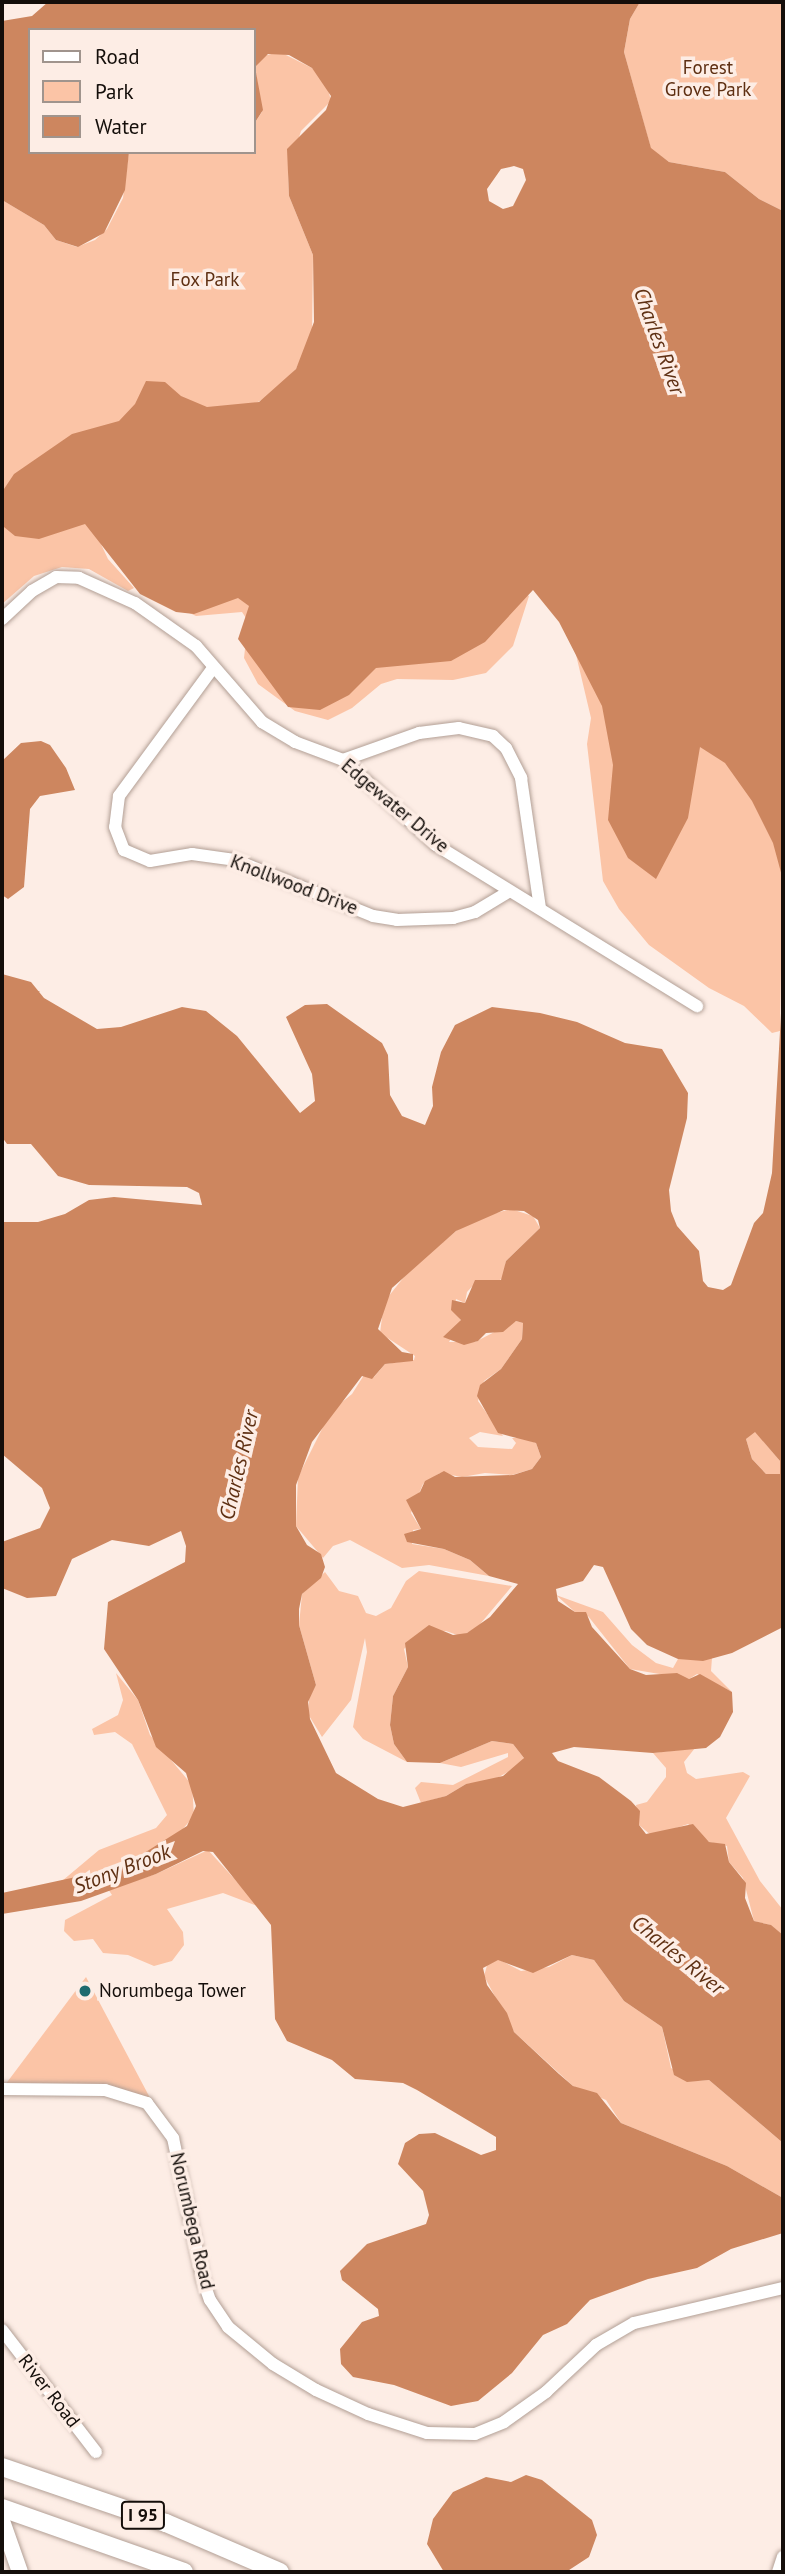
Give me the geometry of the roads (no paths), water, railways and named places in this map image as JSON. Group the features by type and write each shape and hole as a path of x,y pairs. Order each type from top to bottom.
{"highway":[{"name":"I 95","path":"2,2467 166,2523 280,2572"},
{"name":"I 95","path":"2,2508 184,2572"}],"main road":[{"path":"2,2521 20,2572"}],"street":[{"name":"Edgewater Drive","path":"2,619 44,583 56,577 79,578 135,603 174,629 262,722 295,742 343,760 417,829 508,892 540,908 697,1006"},
{"name":"Knollwood Drive","path":"213,668 120,796 115,827 124,850 150,862 208,854 235,860 348,907 397,920 453,918 475,912 508,892"},
{"path":"343,760 419,733 459,728 493,736 506,748 521,778 540,908"},
{"name":"Norumbega Road","path":"2,2089 105,2090 147,2103 173,2138 203,2280 219,2316 255,2351 316,2390 368,2414 428,2433 475,2434 504,2422 546,2392 596,2345 634,2323 783,2288"},
{"name":"River Road","path":"2,2330 96,2452"},
{"path":"778,2572 783,2557"}],"water":[{"name":"Charles River","path":"48,2 640,2 630,19 624,52 651,148 669,162 725,172 759,199 783,211 783,880 773,843 752,801 725,763 700,747 688,818 656,879 628,858 608,820 613,765 602,706 559,622 533,590 485,642 451,661 376,668 349,695 320,710 288,707 238,639 249,606 238,598 194,614 176,612 140,594 85,524 39,539 15,536 4,527 2,492 14,474 72,434 119,421 135,404 146,381 165,382 181,396 207,407 259,402 296,369 314,322 313,255 289,196 287,149 326,110 331,96 312,68 289,55 268,54 256,66 256,28 28,28 28,154 129,154 125,190 104,233 78,247 56,240 44,225 2,200 2,21 32,16","holes":["514,166 523,169 526,180 513,206 503,209 489,201 487,189 501,169"]},
{"path":"256,72 263,110 256,121"},
{"path":"41,741 50,745 66,768 75,790 40,796 30,809 24,887 8,899 2,895 2,761 21,743"},
{"path":"2,974 31,982 44,998 97,1029 121,1027 182,1007 206,1011 237,1036 300,1113 315,1101 312,1074 286,1017 305,1005 327,1004 382,1043 388,1055 390,1095 402,1116 425,1125 433,1106 432,1087 441,1052 455,1025 492,1007 540,1013 577,1022 625,1043 662,1049 688,1093 687,1118 669,1190 671,1211 677,1226 699,1251 703,1281 708,1287 723,1290 731,1285 754,1223 763,1213 772,1173 783,978 783,1627 732,1653 703,1661 678,1659 647,1645 631,1629 603,1567 594,1565 583,1581 556,1589 558,1601 575,1612 586,1612 592,1627 630,1669 646,1675 677,1673 689,1679 700,1674 732,1692 733,1712 720,1737 706,1748 653,1753 574,1747 552,1753 558,1761 599,1777 631,1801 640,1811 639,1825 646,1834 693,1824 709,1842 725,1844 729,1862 746,1883 745,1898 754,1921 771,1925 783,1935 783,2143 709,2080 687,2082 674,2075 662,2027 624,2001 594,1960 572,1955 533,1973 498,1960 483,1968 487,1985 507,2013 514,2032 559,2074 573,2086 597,2093 621,2123 727,2166 783,2198 783,2233 731,2249 697,2268 648,2279 590,2300 567,2324 543,2335 512,2373 478,2401 451,2406 394,2385 353,2377 341,2364 340,2349 362,2322 379,2316 378,2309 342,2280 340,2271 367,2244 426,2224 429,2215 423,2191 398,2164 405,2143 419,2134 435,2133 481,2155 496,2150 496,2137 403,2083 355,2079 332,2060 287,2041 275,2019 271,1925 213,1852 203,1851 156,1874 81,1901 2,1914 2,1893 122,1867 187,1826 196,1806 186,1773 156,1747 138,1700 104,1649 108,1602 185,1562 186,1546 181,1531 149,1546 112,1540 72,1559 56,1596 27,1598 2,1588 2,1542 40,1528 50,1508 42,1488 2,1454 2,1222 38,1222 65,1214 89,1200 114,1197 202,1205 199,1193 187,1187 89,1185 58,1176 31,1144 7,1144 2,1137","holes":["504,1210 524,1211 538,1220 540,1228 506,1261 501,1280 475,1280 465,1303 452,1300 451,1310 461,1320 443,1337 464,1345 478,1341 486,1333 503,1332 516,1321 523,1323 522,1339 501,1369 480,1385 477,1396 498,1433 536,1443 541,1457 532,1469 513,1475 455,1477 444,1471 425,1481 420,1492 406,1500 421,1529 404,1534 407,1542 444,1549 470,1560 489,1576 518,1584 490,1617 467,1633 453,1635 429,1625 405,1643 408,1667 393,1696 390,1725 394,1744 407,1762 440,1763 492,1741 513,1744 524,1758 503,1776 466,1784 446,1796 403,1807 378,1799 336,1773 310,1719 308,1702 316,1685 299,1625 299,1609 302,1594 321,1578 325,1567 321,1554 307,1545 296,1526 296,1485 312,1442 362,1376 372,1379 385,1364 413,1361 413,1354 402,1352 378,1329 392,1288 456,1231","755,1432 780,1461 780,1474 766,1474 752,1459 746,1439"]},
{"path":"526,2475 542,2480 592,2520 597,2535 589,2557 566,2572 444,2572 427,2544 433,2519 453,2492 486,2477 511,2482"}],"place":[{"name":"Norumbega Tower","path":"85,1991"}],"park label":[{"name":"Forest Grove Park","path":"708,79"},
{"name":"Fox Park","path":"205,280"}],"water label":[{"name":"Stony Brook","path":"122,1869"}]}
